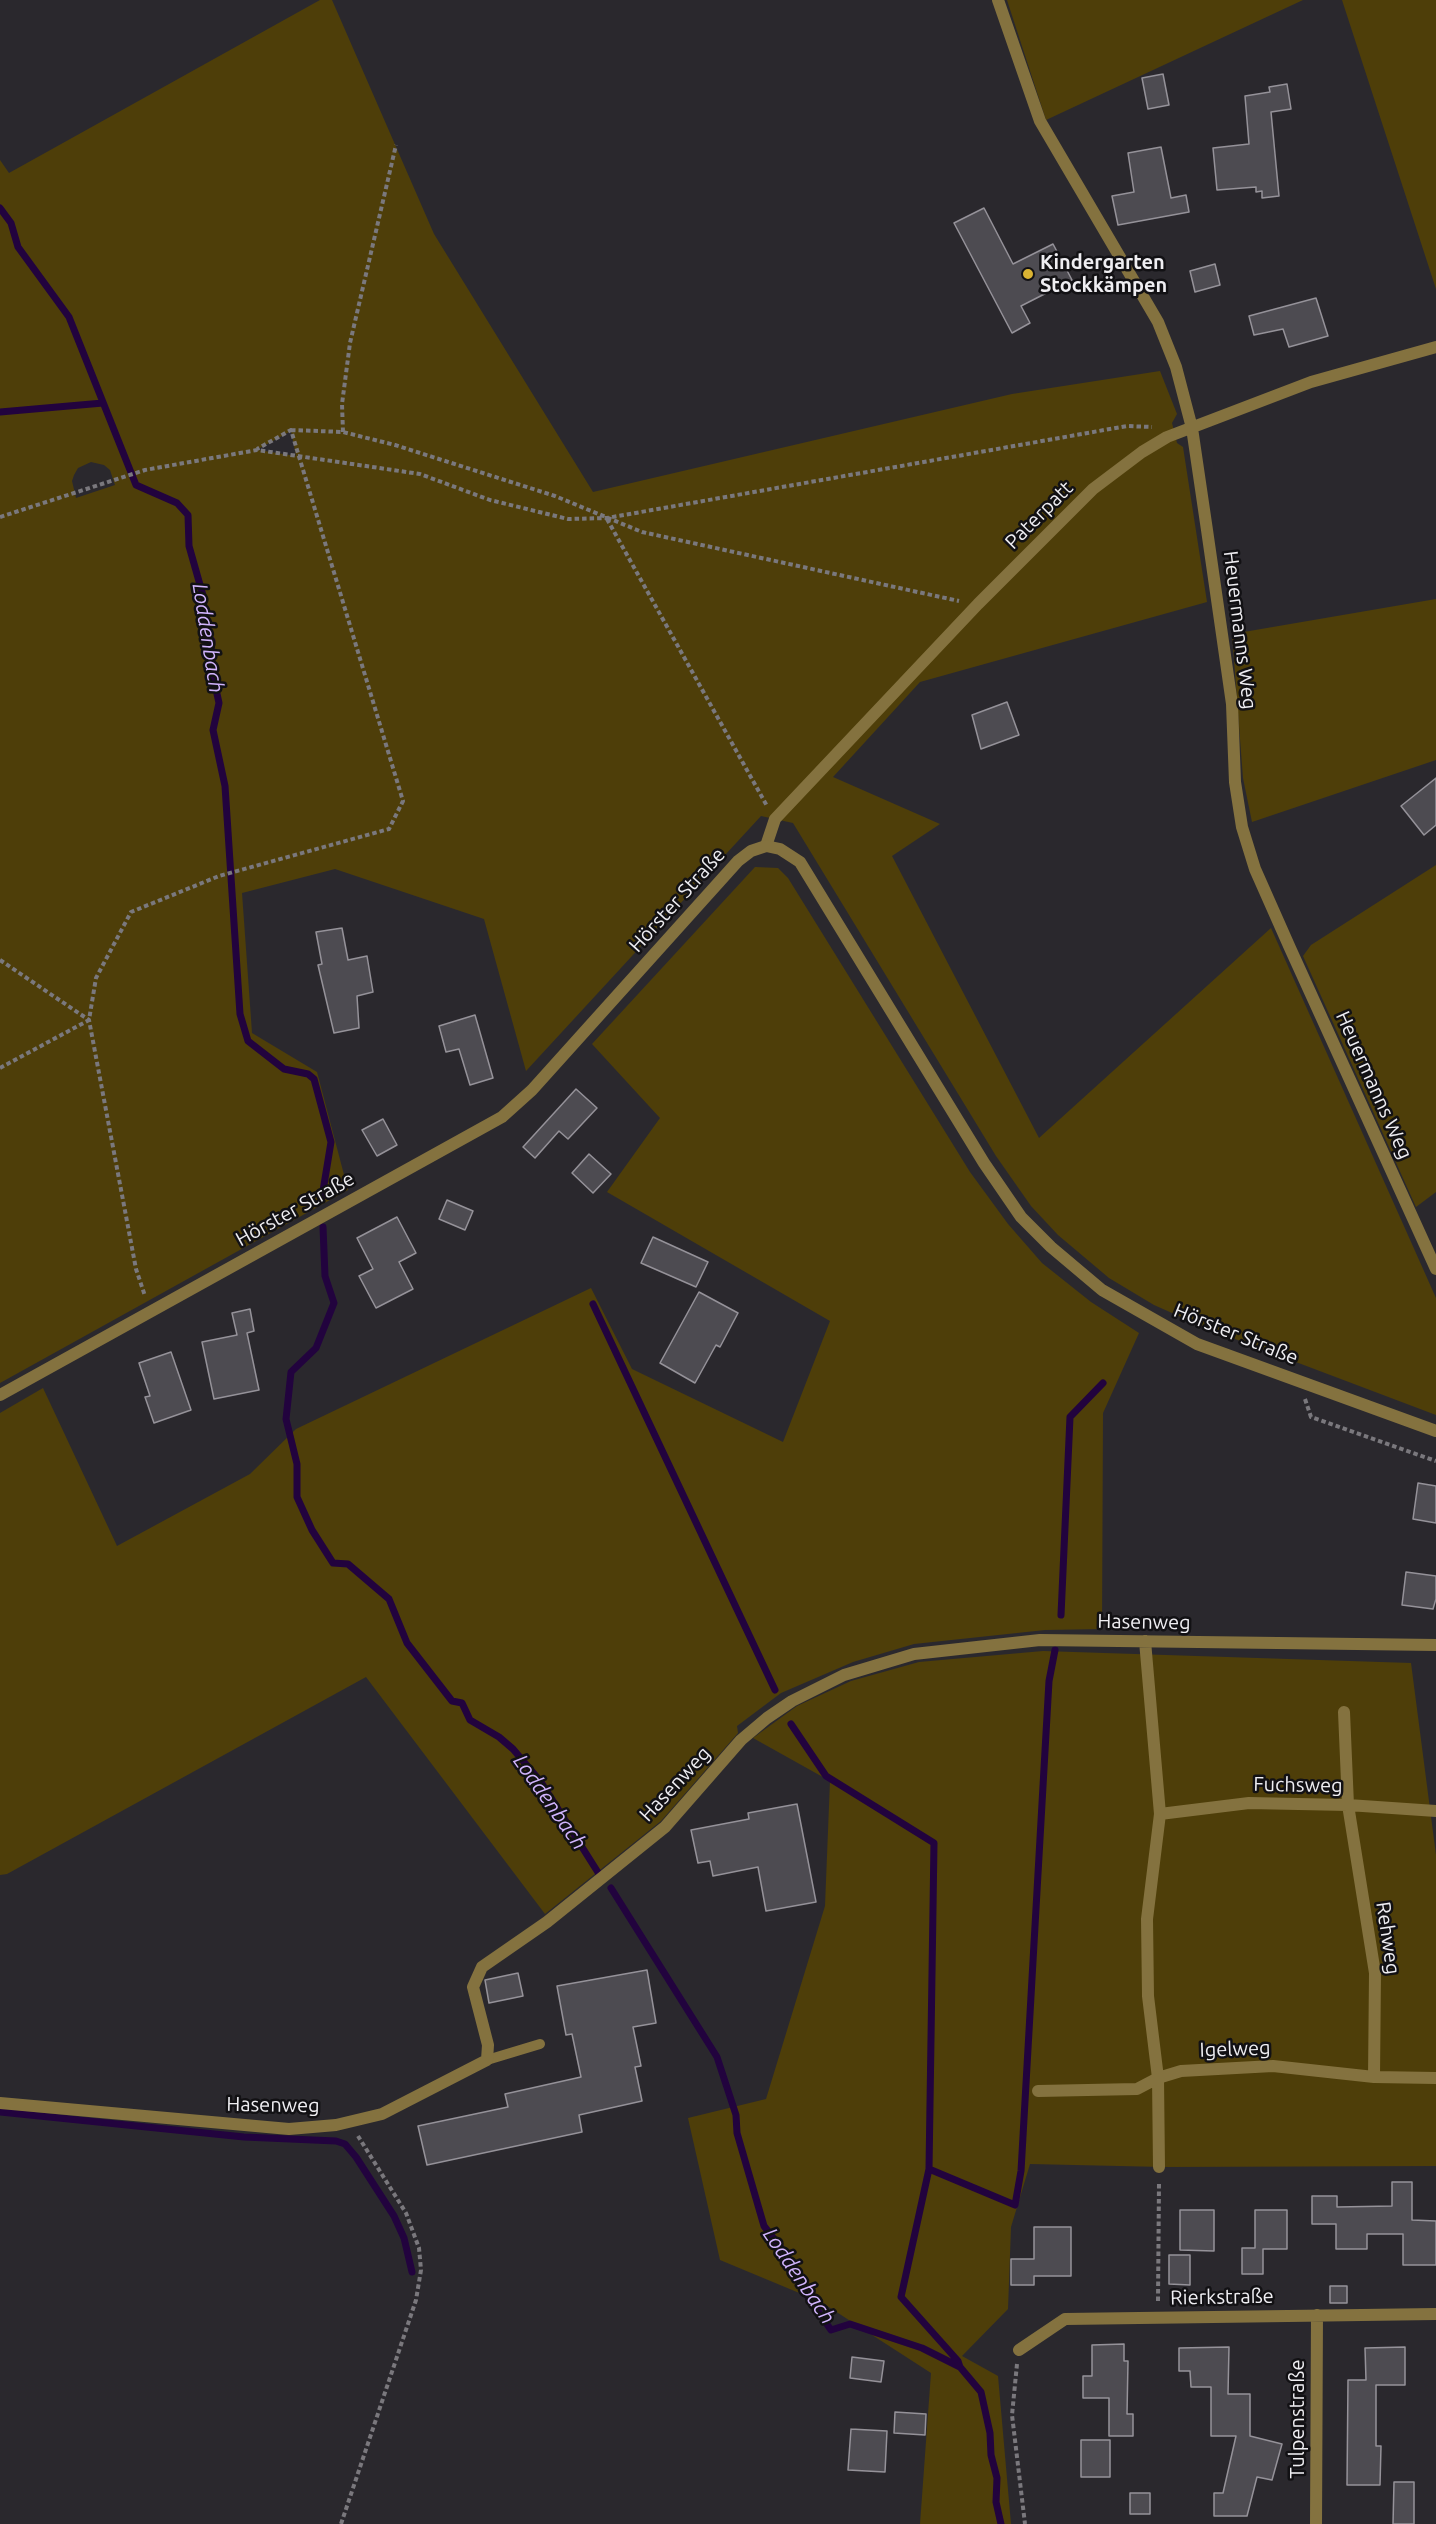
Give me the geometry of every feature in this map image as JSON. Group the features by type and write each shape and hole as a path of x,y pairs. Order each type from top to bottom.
{"street":[{"name":"Heuermanns Weg","path":"998,0 1040,121 1158,322 1176,367 1192,428 1232,704 1235,782 1242,827 1256,869 1281,928 1436,1269"},
{"name":"Paterpatt","path":"766,846 775,819 978,604 1093,489 1142,452 1167,437 1311,382 1436,347"},
{"name":"Hörster Straße","path":"0,1395 149,1310 502,1117 532,1090 738,861 751,851 766,846 780,849 800,862 984,1163 1021,1217 1051,1247 1102,1290 1197,1344 1436,1431"},
{"name":"Hasenweg","path":"0,2103 289,2129 336,2126 382,2114 487,2060 489,2044 473,1988 482,1967 547,1922 665,1827 741,1740 792,1701 844,1675 914,1654 1040,1640 1436,1645"},
{"path":"1145,1641 1160,1814 1147,1919 1148,1996 1158,2078 1159,2167"},
{"name":"Rehweg","path":"1344,1712 1348,1805 1375,1973 1374,2077"},
{"name":"Fuchsweg","path":"1160,1814 1250,1803 1348,1805 1436,1811"},
{"name":"Igelweg","path":"1038,2091 1137,2089 1158,2078 1181,2071 1273,2066 1374,2077 1436,2078"},
{"name":"Rierkstraße","path":"1019,2349 1065,2319 1436,2314"},
{"name":"Tulpenstraße","path":"1316,2524 1317,2315"}],"lane":[{"path":"487,2060 540,2044"}],"path":[{"path":"343,432 342,404 350,343 396,145"},
{"path":"0,517 145,470 256,450 420,474 490,500 568,519 607,518 1127,426 1159,427"},
{"path":"149,1310 136,1269 89,1020 96,978 131,912 219,876 389,829 403,801 291,430"},
{"path":"256,450 291,430 343,432 395,445 555,496 642,532 978,604"},
{"path":"607,518 775,819"},
{"path":"0,960 89,1020"},
{"path":"0,1068 89,1020"},
{"path":"1308,1384 1304,1393 1305,1405 1311,1416 1436,1461"},
{"path":"341,2524 416,2300 421,2270 419,2248 406,2213 356,2133 354,2121"},
{"path":"1158,2318 1159,2167"},
{"path":"1019,2349 1012,2415 1025,2524"}],"shaded area":[{"path":"320,0 332,0 434,234 593,492 1012,394 1160,371 1177,414 1172,423 1177,443 1183,447 1207,602 920,682 833,777 940,824 892,856 1039,1138 1271,928 1436,1298 1436,1415 1206,1328 1154,1305 1109,1278 1058,1235 1031,1206 996,1156 793,823 761,816 526,1071 484,919 335,869 242,893 252,1033 317,1072 348,1190 0,1383 0,160 9,173","holes":["291,431 296,456 258,450 258,449","91,462 104,465 110,470 115,485 76,498 72,481 74,475 78,468"]},
{"path":"1007,0 1303,0 1046,120"},
{"path":"1342,0 1436,0 1436,289"},
{"path":"1436,599 1436,760 1252,822 1243,778 1232,634"},
{"path":"1436,865 1436,1192 1416,1207 1303,956 1311,945"},
{"path":"755,867 778,868 788,878 970,1172 1008,1224 1042,1263 1091,1302 1139,1333 1103,1413 1102,1629 1045,1630 914,1644 853,1662 781,1693 737,1726 738,1733 661,1821 545,1914 366,1677 7,1874 0,1875 0,1413 43,1388 117,1546 250,1474 296,1429 591,1288 632,1369 783,1442 830,1321 607,1192 660,1118 592,1044"},
{"path":"1043,1651 1411,1663 1436,1855 1436,2166 1164,2167 1030,2164 1011,2227 1008,2309 962,2356 998,2376 1011,2524 920,2524 931,2373 821,2302 720,2260 688,2118 766,2099 825,1906 830,1781 753,1738 797,1706 851,1681 919,1662"}],"building":[{"path":"1163,74 1169,105 1148,109 1142,78"},
{"path":"1287,84 1291,109 1271,112 1279,196 1262,198 1262,191 1256,192 1256,187 1217,190 1213,148 1249,144 1245,96 1270,92 1269,87"},
{"path":"1161,147 1171,198 1186,195 1189,212 1118,225 1112,196 1134,192 1128,153"},
{"path":"984,208 1013,264 1053,244 1072,280 1021,306 1030,323 1012,333 954,223"},
{"path":"1215,264 1220,285 1195,292 1190,271"},
{"path":"1316,298 1328,336 1289,347 1283,329 1254,335 1249,316"},
{"path":"1007,702 1019,735 981,749 972,715"},
{"path":"1436,778 1436,825 1424,835 1401,806"},
{"path":"342,928 348,960 367,956 373,992 357,996 359,1028 334,1033 318,965 322,964 316,932"},
{"path":"475,1015 493,1078 470,1085 459,1049 446,1052 439,1026"},
{"path":"576,1089 597,1108 568,1139 559,1131 535,1158 523,1147"},
{"path":"383,1119 397,1145 377,1156 362,1130"},
{"path":"589,1154 611,1174 593,1193 572,1173"},
{"path":"447,1200 473,1211 465,1230 439,1219"},
{"path":"397,1217 416,1253 399,1262 413,1289 376,1308 359,1276 373,1269 357,1238"},
{"path":"653,1237 708,1262 696,1287 641,1263"},
{"path":"699,1292 738,1313 720,1347 716,1345 695,1383 660,1363"},
{"path":"250,1309 254,1331 247,1333 259,1390 214,1399 202,1342 237,1335 232,1313"},
{"path":"171,1352 191,1410 154,1423 145,1397 150,1396 139,1363"},
{"path":"1418,1483 1436,1486 1436,1523 1413,1519"},
{"path":"1406,1572 1436,1576 1436,1599 1433,1609 1402,1605"},
{"path":"797,1804 816,1902 766,1911 758,1867 713,1876 710,1861 698,1863 691,1830 749,1819 748,1813"},
{"path":"647,1970 656,2023 633,2027 641,2066 635,2067 642,2101 579,2115 582,2132 427,2165 418,2126 508,2107 505,2094 581,2077 572,2034 566,2035 557,1986"},
{"path":"518,1973 523,1996 489,2003 485,1980"},
{"path":"1392,2182 1412,2182 1412,2220 1436,2221 1436,2265 1403,2265 1403,2234 1367,2234 1367,2249 1336,2249 1336,2224 1312,2224 1312,2196 1337,2196 1337,2207 1392,2206"},
{"path":"1180,2210 1214,2210 1214,2251 1180,2250"},
{"path":"1255,2210 1287,2210 1287,2249 1263,2249 1263,2274 1242,2274 1242,2248 1255,2248"},
{"path":"1034,2227 1071,2227 1071,2276 1034,2276 1034,2285 1011,2285 1011,2259 1034,2259"},
{"path":"1169,2255 1190,2255 1190,2285 1169,2284"},
{"path":"1330,2286 1347,2286 1347,2303 1330,2303"},
{"path":"1124,2344 1124,2361 1128,2361 1127,2414 1133,2414 1133,2436 1109,2436 1109,2398 1083,2398 1083,2376 1092,2376 1092,2345"},
{"path":"1229,2347 1228,2394 1250,2394 1250,2436 1282,2444 1272,2480 1257,2477 1247,2516 1214,2516 1214,2493 1223,2493 1236,2436 1211,2436 1211,2387 1191,2387 1190,2371 1179,2371 1179,2348"},
{"path":"1405,2347 1405,2385 1376,2385 1376,2446 1381,2446 1380,2485 1347,2485 1348,2380 1366,2380 1365,2348"},
{"path":"852,2357 884,2361 881,2382 850,2378"},
{"path":"895,2412 926,2414 925,2435 894,2433"},
{"path":"851,2429 887,2431 885,2472 848,2470"},
{"path":"1081,2440 1110,2440 1110,2477 1081,2477"},
{"path":"1394,2482 1414,2482 1414,2524 1393,2524"},
{"path":"1130,2493 1150,2493 1150,2514 1130,2514"}],"waterway":[{"name":"Loddenbach","path":"0,208 11,223 18,247 69,317 136,485 177,503 188,515 189,546 204,599 202,628 212,641 210,662 219,703 213,730 225,786 240,1014 248,1041 284,1069 308,1074 314,1079 331,1142 322,1197"},
{"path":"0,412 103,403"},
{"name":"Loddenbach","path":"323,1227 325,1276 334,1303 316,1348 291,1372 286,1419 297,1464 297,1497 312,1530 333,1563 348,1564 389,1599 407,1643 452,1701 462,1703 470,1720 499,1737 513,1749 541,1782 599,1874"},
{"path":"593,1304 775,1690"},
{"path":"1061,1615 1070,1417 1103,1383"},
{"path":"929,2169 1015,2205 1021,2171 1049,1681 1055,1650"},
{"path":"791,1724 826,1776 934,1843 929,2169 901,2297 958,2361 960,2367"},
{"name":"Loddenbach","path":"611,1888 717,2057 736,2115 737,2133 764,2226 781,2248 804,2291 831,2330 850,2324 922,2348 960,2367 981,2392 997,2478 996,2502 1001,2524"},
{"path":"0,2112 244,2137 336,2141 345,2144 394,2216 404,2238 412,2272"}],"place":[{"name":"Kindergarten Stockkämpen","path":"1028,274"}]}
